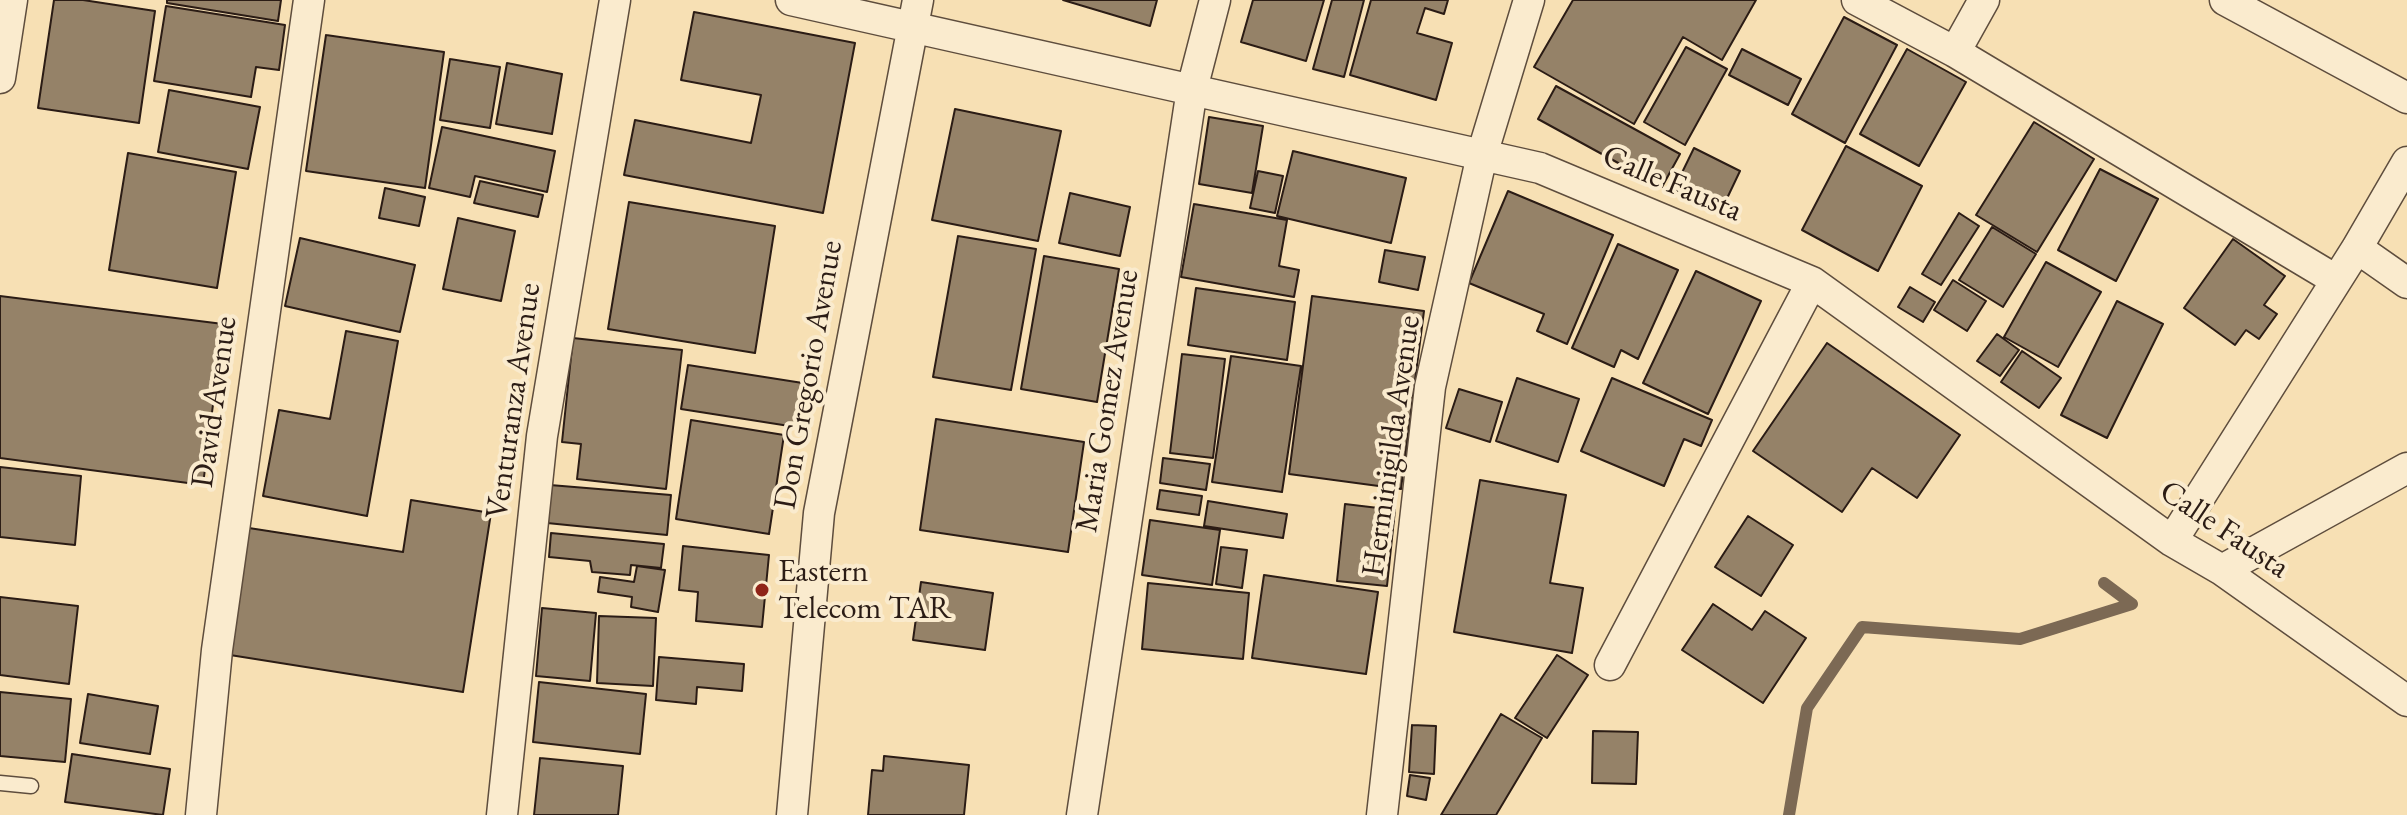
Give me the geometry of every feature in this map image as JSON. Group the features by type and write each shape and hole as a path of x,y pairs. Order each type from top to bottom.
{"street":[{"path":"0,78 12,0"},
{"name":"David Avenue","path":"201,815 217,650 309,0"},
{"name":"Venturanza Avenue","path":"502,815 542,436 615,0"},
{"name":"Calle Fausta","path":"791,0 914,13 1192,89 1540,168 1812,282 2172,541 2222,570 2407,701"},
{"name":"Maria Gomez Avenue","path":"1082,815 1192,89 1215,0"},
{"name":"Herminigilda Avenue","path":"1382,815 1430,387 1482,155 1529,0"},
{"path":"1857,0 1955,52 2336,280"},
{"path":"1955,52 1984,0"},
{"path":"2225,0 2407,98"},
{"name":"Don Gregorio Avenue","path":"792,815 819,513 914,13"},
{"path":"2172,541 2357,248 2407,162"},
{"path":"2357,248 2407,283"},
{"path":"1610,665 1812,282"},
{"path":"2222,570 2407,468"}],"lane":[{"path":"0,783 31,786"}],"building":[{"path":"54,0 83,0 155,11 139,123 38,108"},
{"path":"167,0 281,0 278,21 167,3"},
{"path":"1063,0 1157,0 1150,26"},
{"path":"1253,0 1324,0 1306,61 1241,42"},
{"path":"1332,0 1364,0 1344,77 1313,69"},
{"path":"1371,0 1448,0 1444,14 1425,8 1417,33 1452,43 1436,100 1350,75"},
{"path":"1573,0 1756,0 1722,60 1683,37 1634,124 1534,67"},
{"path":"166,6 285,25 279,70 256,67 251,97 154,81"},
{"path":"694,12 855,43 823,213 624,175 635,120 751,143 761,95 681,80"},
{"path":"1844,17 1897,45 1845,143 1792,114"},
{"path":"326,35 444,52 425,188 306,171"},
{"path":"1686,47 1727,69 1685,145 1644,122"},
{"path":"1742,49 1801,79 1788,105 1729,75"},
{"path":"1907,49 1966,82 1919,166 1860,134"},
{"path":"450,59 500,67 490,128 440,120"},
{"path":"507,63 562,74 552,134 496,124"},
{"path":"1556,86 1680,154 1662,187 1538,119"},
{"path":"169,90 260,107 248,169 158,152"},
{"path":"955,109 1061,131 1038,241 932,220"},
{"path":"1209,117 1263,126 1252,193 1199,184"},
{"path":"2034,122 2094,159 2037,252 1976,215"},
{"path":"442,127 555,151 547,192 475,176 470,197 429,188"},
{"path":"1846,146 1922,186 1878,271 1802,230"},
{"path":"1694,148 1740,171 1721,211 1674,189"},
{"path":"1293,151 1406,178 1391,243 1277,216"},
{"path":"128,153 236,172 217,288 109,270"},
{"path":"2100,169 2158,199 2116,281 2058,250"},
{"path":"1258,171 1283,176 1275,213 1250,208"},
{"path":"480,181 543,195 538,217 474,203"},
{"path":"385,188 425,197 419,226 379,218"},
{"path":"1508,191 1613,235 1567,344 1537,331 1544,314 1469,283"},
{"path":"1070,193 1130,207 1120,256 1059,243"},
{"path":"629,202 775,226 755,353 608,329"},
{"path":"1194,204 1287,220 1279,266 1299,270 1294,297 1181,277"},
{"path":"1959,213 1979,226 1941,285 1922,274"},
{"path":"458,218 515,231 501,301 443,289"},
{"path":"1992,227 2036,254 2003,307 1959,280"},
{"path":"958,236 1036,249 1011,390 933,377"},
{"path":"300,238 415,265 400,332 285,306"},
{"path":"2233,239 2285,276 2264,305 2277,314 2259,339 2246,330 2235,345 2184,308"},
{"path":"1618,244 1678,270 1638,359 1621,350 1614,367 1572,348"},
{"path":"1385,250 1425,257 1418,290 1379,282"},
{"path":"1044,256 1119,269 1097,402 1021,389"},
{"path":"2046,262 2101,292 2058,367 2004,337"},
{"path":"1696,271 1761,301 1708,414 1643,383"},
{"path":"1953,280 1986,301 1967,331 1934,310"},
{"path":"1910,287 1935,302 1923,322 1898,307"},
{"path":"1196,288 1295,302 1287,360 1188,345"},
{"path":"0,296 223,324 203,485 0,458"},
{"path":"1312,296 1424,311 1401,489 1289,474"},
{"path":"2117,301 2163,324 2107,438 2061,415"},
{"path":"346,331 398,341 367,516 263,496 279,410 330,419"},
{"path":"1997,334 2019,350 2000,376 1977,361"},
{"path":"573,338 682,350 666,489 577,479 581,444 562,442"},
{"path":"1827,343 1960,435 1917,498 1872,468 1842,512 1753,451"},
{"path":"2022,351 2061,378 2039,408 2001,382"},
{"path":"1182,354 1225,359 1213,458 1170,453"},
{"path":"1231,356 1301,366 1282,492 1212,482"},
{"path":"688,365 809,384 802,428 681,409"},
{"path":"1517,378 1579,399 1558,462 1496,441"},
{"path":"1612,378 1712,420 1701,446 1684,439 1664,486 1581,451"},
{"path":"1459,389 1502,402 1490,442 1446,428"},
{"path":"936,419 1084,442 1068,552 920,530"},
{"path":"691,420 784,435 769,534 676,519"},
{"path":"1163,458 1210,464 1206,490 1160,483"},
{"path":"0,467 81,476 75,545 0,537"},
{"path":"1480,480 1566,495 1550,583 1583,588 1572,653 1454,632"},
{"path":"550,485 671,495 667,535 547,523"},
{"path":"1160,490 1202,496 1199,515 1157,509"},
{"path":"411,500 491,513 463,692 230,655 249,528 403,552"},
{"path":"1208,501 1287,514 1283,538 1204,526"},
{"path":"1345,504 1395,510 1387,586 1337,581"},
{"path":"1748,516 1793,545 1761,596 1715,567"},
{"path":"1150,520 1220,530 1212,585 1142,575"},
{"path":"551,533 664,544 661,568 631,565 630,575 592,572 590,561 549,557"},
{"path":"683,546 769,555 762,627 696,621 698,592 679,590"},
{"path":"1221,547 1247,550 1242,588 1216,584"},
{"path":"637,566 665,570 658,612 631,607 632,597 598,592 600,577 634,582"},
{"path":"1264,575 1378,592 1366,674 1252,658"},
{"path":"921,582 993,593 985,650 913,640"},
{"path":"1148,583 1249,593 1243,659 1142,649"},
{"path":"0,597 78,606 69,684 0,675"},
{"path":"1713,604 1752,630 1765,611 1806,638 1763,703 1682,650"},
{"path":"542,608 596,613 590,681 536,676"},
{"path":"599,616 656,618 653,686 597,683"},
{"path":"1557,655 1588,675 1547,738 1515,718"},
{"path":"659,657 744,664 742,691 697,687 696,704 656,700"},
{"path":"539,682 646,694 640,754 533,742"},
{"path":"0,692 71,699 65,762 0,756"},
{"path":"88,694 158,706 150,754 80,743"},
{"path":"1501,714 1542,738 1496,815 1441,815"},
{"path":"1412,725 1436,726 1434,774 1409,772"},
{"path":"1593,731 1638,732 1636,784 1592,783"},
{"path":"72,754 170,769 163,815 65,802"},
{"path":"884,756 969,765 964,815 868,815 872,770 883,771"},
{"path":"540,758 623,766 618,815 534,815"},
{"path":"1410,775 1430,778 1426,800 1407,796"}],"waterway":[{"path":"1789,815 1807,708 1862,627 2020,639 2132,604 2104,583"}],"place":[{"name":"Eastern Telecom TAR","path":"762,590"}]}
